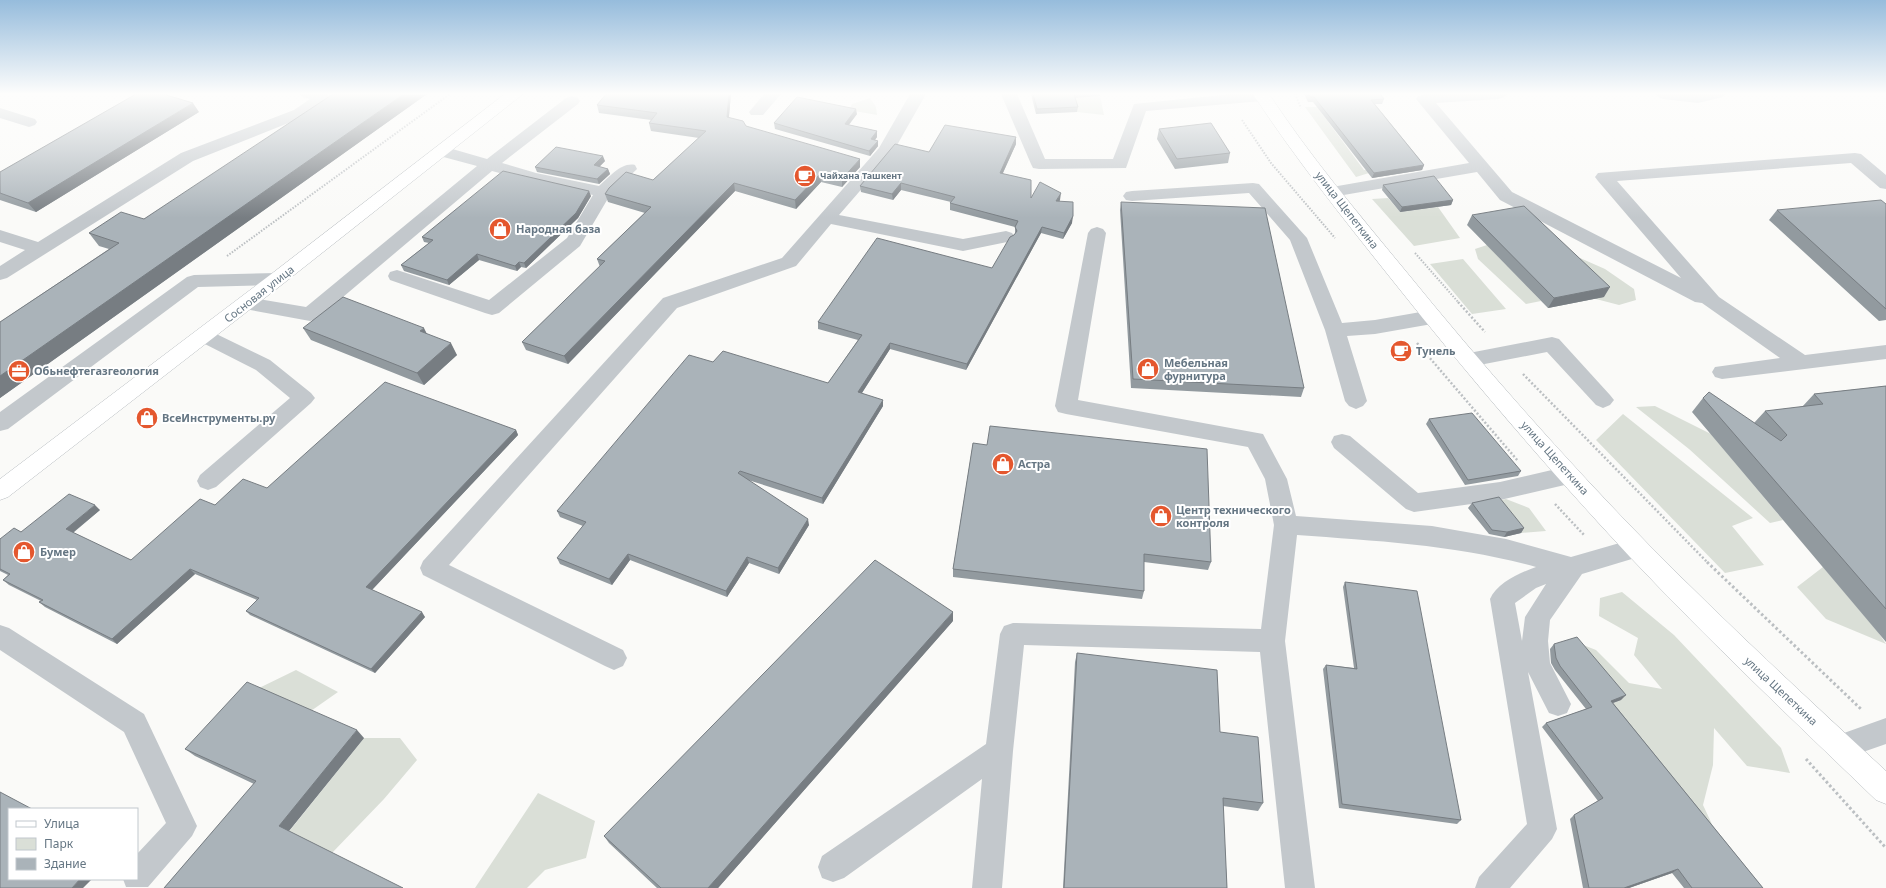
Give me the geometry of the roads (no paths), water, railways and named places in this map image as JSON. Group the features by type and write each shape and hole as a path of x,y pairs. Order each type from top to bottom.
{"main road":[{"name":"Сосновая улица","path":"0,491 246,304 462,135"},
{"name":"улица Щепеткина","path":"1288,135 1432,317 1569,475 1637,548 1729,642 1886,790"}],"lane":[{"path":"0,274 187,157 242,135"},
{"path":"246,304 310,314 489,164 527,135"},
{"path":"614,658 432,568 670,303 789,262 827,218 866,162 886,150 894,135"},
{"path":"1027,135 1040,164 1120,164 1130,135"},
{"path":"1455,135 1506,196 1712,302 1803,363"},
{"path":"442,151 533,177 604,192"},
{"path":"1712,302 1604,177 1855,158 1886,184"},
{"path":"1332,192 1481,166"},
{"path":"397,276 492,308 574,242 604,192 629,169"},
{"path":"1132,196 1253,188 1298,238 1335,330 1356,401"},
{"path":"827,218 964,245 1006,237"},
{"path":"1097,233 1066,406 1255,440 1276,479 1286,525 1272,641 1300,888"},
{"path":"0,236 40,249"},
{"path":"0,423 194,281 277,280"},
{"path":"1335,330 1375,327 1432,317"},
{"path":"204,335 263,365 304,398 208,481"},
{"path":"1469,360 1552,344 1603,400"},
{"path":"1722,372 1886,352"},
{"path":"1342,442 1414,503 1500,491 1569,475"},
{"path":"1286,525 1432,536 1506,549 1573,567"},
{"path":"1490,888 1542,829 1502,599 1527,581 1637,548"},
{"path":"1558,704 1537,664 1534,641 1538,617 1573,567"},
{"path":"987,888 999,751 1013,634 1272,641"},
{"path":"0,636 134,723 182,826 138,875"},
{"path":"1840,747 1886,731"},
{"path":"833,868 999,751"},
{"path":"126,888 133,880"}],"place":[{"name":"Чайхана Ташкент","path":"805,176"},
{"name":"Народная база","path":"500,229"},
{"name":"Тунель","path":"1401,351"},
{"name":"Мебельная фурнитура","path":"1148,369"},
{"name":"Обьнефтегазгеология","path":"19,371"},
{"name":"ВсеИнструменты.ру","path":"147,418"},
{"name":"Астра","path":"1003,464"},
{"name":"Центр технического контроля","path":"1161,516"},
{"name":"Бумер","path":"24,552"}]}
